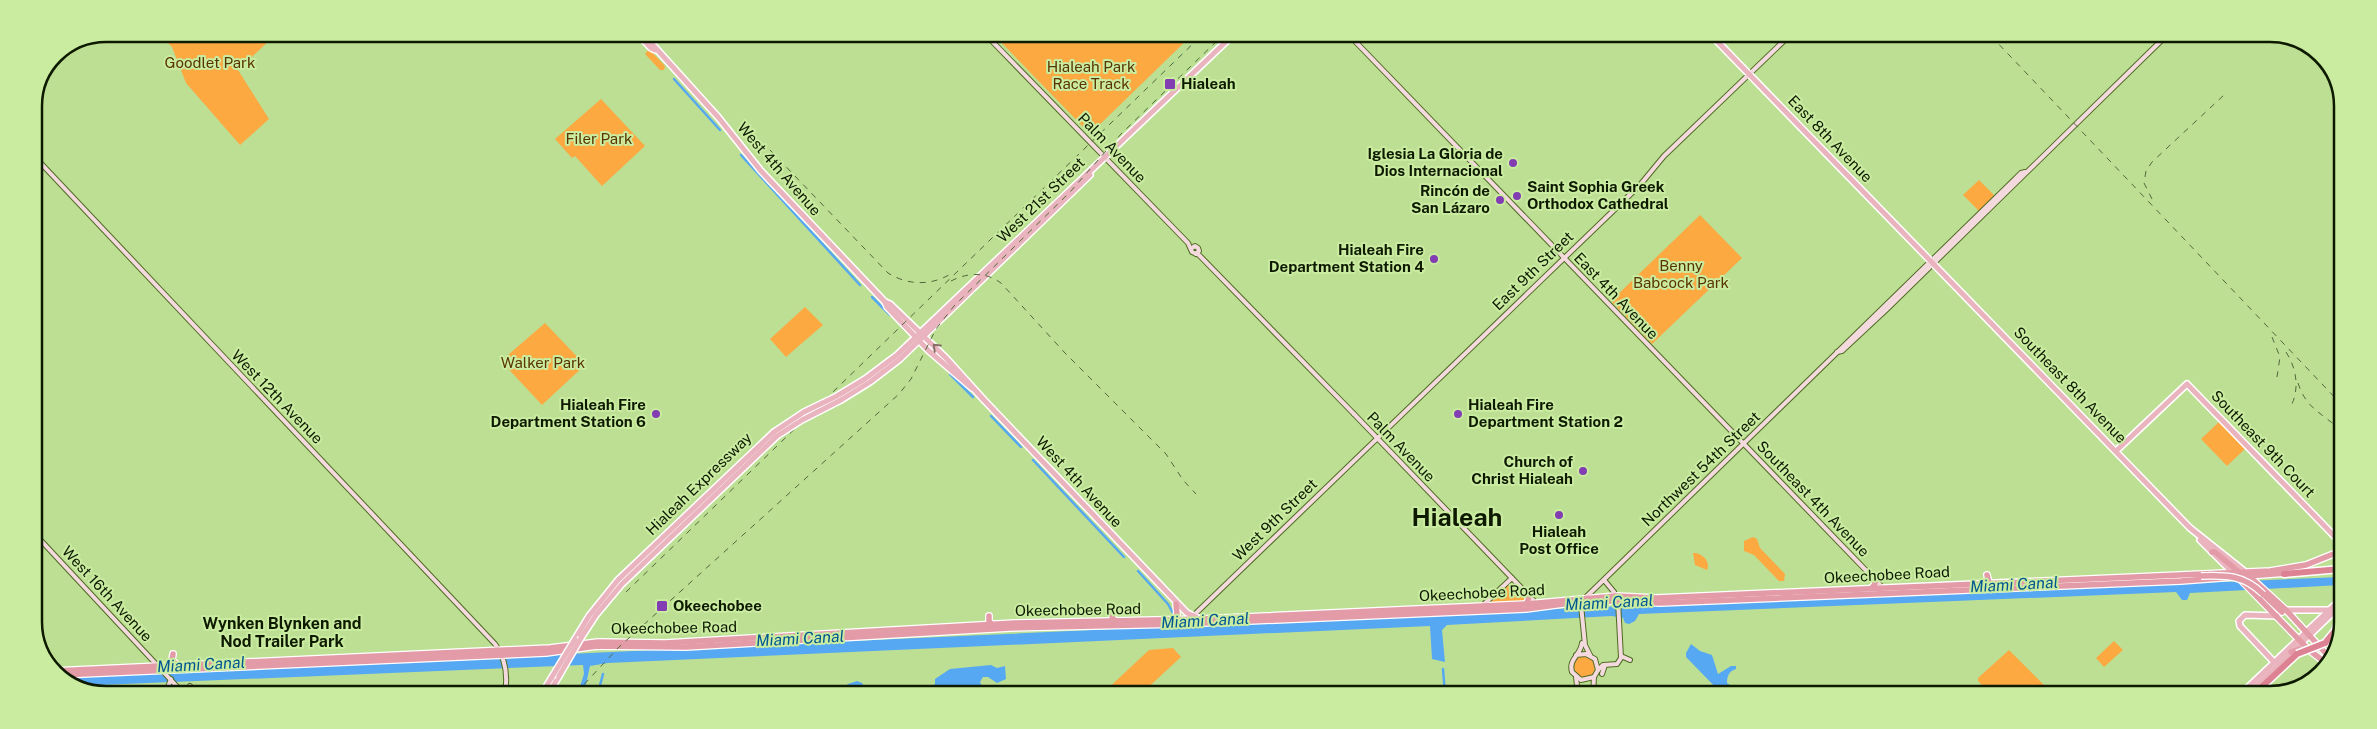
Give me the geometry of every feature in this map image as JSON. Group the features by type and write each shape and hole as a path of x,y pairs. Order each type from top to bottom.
{"highway":[{"path":"2212,552 2216,552 2241,575 2252,591 2309,650 2322,661"},
{"name":"Okeechobee Road","path":"64,671 162,670 177,665 414,654 546,653 598,646 686,647 935,634 1067,622 1187,621 1872,588 1885,590 1897,596 1967,589 2241,575 2298,566 2334,556"},
{"name":"Okeechobee Road","path":"2257,578 2284,574 2334,556"},
{"path":"2223,572 2225,566"},
{"path":"2284,574 2334,570"},
{"name":"Okeechobee Road","path":"1617,601 1660,602 1780,597 1989,583 2223,572 2241,575"},
{"path":"1987,575 1989,583"},
{"path":"2101,578 2225,575 2238,577 2264,591 2286,610 2326,654"},
{"path":"2241,575 2257,578 2264,591 2301,632 2307,634"},
{"path":"1872,588 1875,584 1875,579"},
{"path":"1967,589 1978,584"},
{"path":"1780,597 1789,592"},
{"path":"1527,604 1529,596"},
{"name":"Okeechobee Road","path":"70,675 502,654 598,642 665,643 992,625 1058,627 1187,621 1375,616 1583,603"},
{"path":"1173,620 1177,614 1176,604"},
{"path":"1536,604 1542,607"},
{"path":"1454,612 1482,606"},
{"path":"1375,616 1384,611"},
{"path":"1113,613 1112,617 1115,621"},
{"path":"989,616 989,621 992,625"},
{"path":"1058,627 1067,622"},
{"path":"1095,626 1104,622"},
{"path":"970,631 979,626"},
{"path":"928,630 935,634"},
{"path":"2294,653 2325,643 2334,633"},
{"path":"423,647 426,654"},
{"path":"2259,686 2294,653 2300,649 2309,650"},
{"path":"173,654 172,660 177,665"},
{"path":"405,659 414,654"}],"main road":[{"name":"West 4th Avenue","path":"646,42 713,112 781,193 885,302 890,304 922,334 969,381 972,388"},
{"name":"West 4th Avenue","path":"649,42 655,50"},
{"name":"Palm Avenue","path":"993,42 1193,247 1192,252 1197,253 1536,604"},
{"name":"West 21st Street","path":"917,339 1074,185 1105,158 1225,42"},
{"name":"East 4th Avenue","path":"1355,42 1743,444"},
{"name":"East 8th Avenue","path":"1718,42 1932,262"},
{"name":"East 9th Street","path":"1377,438 1640,185 1664,156 1783,42"},
{"name":"Northwest 54th Street","path":"1837,352 1842,351 1867,327 2160,42"},
{"name":"West 12th Avenue","path":"42,165 342,481 502,654"},
{"name":"Northwest 54th Street","path":"1583,603 1604,580 1884,306 1968,230 1996,198 2021,173 2025,172"},
{"name":"Southeast 8th Avenue","path":"1932,262 2190,528"},
{"name":"West 4th Avenue","path":"885,302 887,308 917,339 972,388 1168,593 1187,621"},
{"path":"1867,327 1884,306"},
{"name":"Hialeah Expressway","path":"546,686 589,616 618,580 776,434 798,416 839,398 917,339"},
{"name":"Southeast 9th Court","path":"2116,451 2187,384 2334,536"},
{"name":"Hialeah Expressway","path":"553,686 596,615 622,584 776,434"},
{"name":"West 9th Street","path":"1187,621 1377,438"},
{"name":"Southeast 4th Avenue","path":"1743,444 1885,590"},
{"path":"2190,528 2232,572"},
{"path":"2190,528 2241,575"},
{"name":"West 16th Avenue","path":"43,543 162,670 170,683 174,686"},
{"path":"1482,606 1512,578"},
{"path":"1593,686 1594,677 1598,670 1605,665 1619,663 1621,655 1617,601 1604,580"},
{"name":"West 4th Avenue","path":"1168,593 1187,621"},
{"path":"1577,686 1576,677 1570,668 1572,661 1582,647 1583,603"},
{"path":"2251,684 2321,621 2334,605"},
{"path":"2286,610 2312,612 2318,615 2321,621"},
{"path":"2297,622 2298,615 2334,611"},
{"path":"2274,670 2274,662 2240,626 2239,619 2246,615 2254,614 2277,616"},
{"path":"2321,621 2334,615"},
{"path":"1582,624 1585,646 1590,655 1596,660 1598,670"},
{"path":"2258,686 2294,653 2300,640"},
{"path":"502,654 506,672 505,686"},
{"path":"1576,656 1590,655"},
{"path":"1621,655 1630,660"},
{"path":"1602,674 1605,665"},
{"path":"1576,677 1585,680 1594,677"}],"green space":[{"name":"Goodlet Park","path":"167,42 268,42 238,70 269,119 240,145 186,83 172,47"},
{"name":"Hialeah Park Race Track","path":"1001,42 1185,42 1090,134"},
{"path":"649,49 665,66 664,70 660,70 645,54"},
{"name":"Filer Park","path":"601,99 645,146 602,186 575,156 572,158 555,139"},
{"path":"1979,180 1995,196 1979,211 1963,195"},
{"name":"Benny Babcock Park","path":"1700,215 1742,258 1652,344 1611,301"},
{"path":"805,307 823,325 786,357 770,339"},
{"name":"Walker Park","path":"545,323 585,365 542,405 501,361"},
{"path":"2221,420 2247,447 2227,466 2201,439"},
{"path":"1753,537 1757,539 1760,548 1785,574 1784,581 1779,581 1754,555 1744,551 1744,541"},
{"path":"1693,553 1699,554 1706,560 1708,563 1707,570 1695,565"},
{"path":"1510,584 1527,601 1491,603 1491,601"},
{"path":"2114,641 2123,650 2104,667 2096,658"},
{"path":"1173,648 1181,657 1150,686 1111,686 1149,650"},
{"path":"2009,650 2045,686 1983,686 1978,681 1978,678"},
{"path":"1580,656 1588,656 1595,663 1595,671 1588,678 1580,678 1573,671 1573,663"}],"water":[{"path":"2334,577 2334,585 2190,593 2187,600 2182,600 2176,592 1639,614 1635,621 1629,624 1625,623 1623,618 1612,616 1447,625 1442,630 1445,662 1432,659 1430,626 608,663 590,666 586,686 580,686 584,674 583,665 95,685 82,682 72,677 1553,609"},
{"path":"1691,644 1700,651 1712,655 1718,674 1731,666 1736,666 1736,669 1727,678 1727,683 1732,686 1714,686 1686,657"},
{"path":"991,665 997,668 1005,666 1006,679 997,683 988,677 983,677 980,682 982,686 932,686 935,684 935,679 950,669"},
{"path":"857,681 864,686 846,686"}],"waterway":[{"path":"674,79 720,130"},
{"path":"741,155 860,285"},
{"path":"872,297 890,315"},
{"path":"950,374 973,397"},
{"path":"991,416 1021,447"},
{"path":"1033,460 1124,557"},
{"name":"Miami Canal","path":"1138,571 1168,604 1173,613"},
{"path":"1443,669 1444,686"},
{"path":"600,686 603,674"}],"railway":[{"path":"626,592 1195,42"},
{"path":"583,686 619,647 899,394 911,379 936,329 954,306 1070,192 1121,134 1216,42"},
{"path":"1997,42 2334,397"},
{"path":"2152,199 2144,183 2146,171 2152,162 2224,95"},
{"path":"770,150 888,273 903,280 918,283 934,281 949,275"},
{"path":"951,281 977,274 995,279 1001,283 1065,353 1166,454 1183,480 1196,494"},
{"path":"2272,337 2280,357 2277,377"},
{"path":"2286,352 2293,365 2296,380 2295,394 2290,408"},
{"path":"2298,383 2311,406 2334,425"}],"place":[{"name":"Hialeah","path":"1170,84"},
{"name":"Iglesia La Gloria de Dios Internacional","path":"1513,163"},
{"name":"Saint Sophia Greek Orthodox Cathedral","path":"1517,196"},
{"name":"Rincón de San Lázaro","path":"1500,200"},
{"name":"Hialeah Fire Department Station 4","path":"1434,259"},
{"name":"Hialeah Fire Department Station 6","path":"656,414"},
{"name":"Hialeah Fire Department Station 2","path":"1458,414"},
{"name":"Church of Christ Hialeah","path":"1583,471"},
{"name":"Hialeah Post Office","path":"1559,515"},
{"name":"Okeechobee","path":"662,606"}],"district":[{"name":"Hialeah","path":"1457,517"},
{"name":"Wynken Blynken and Nod Trailer Park","path":"282,632"}]}
